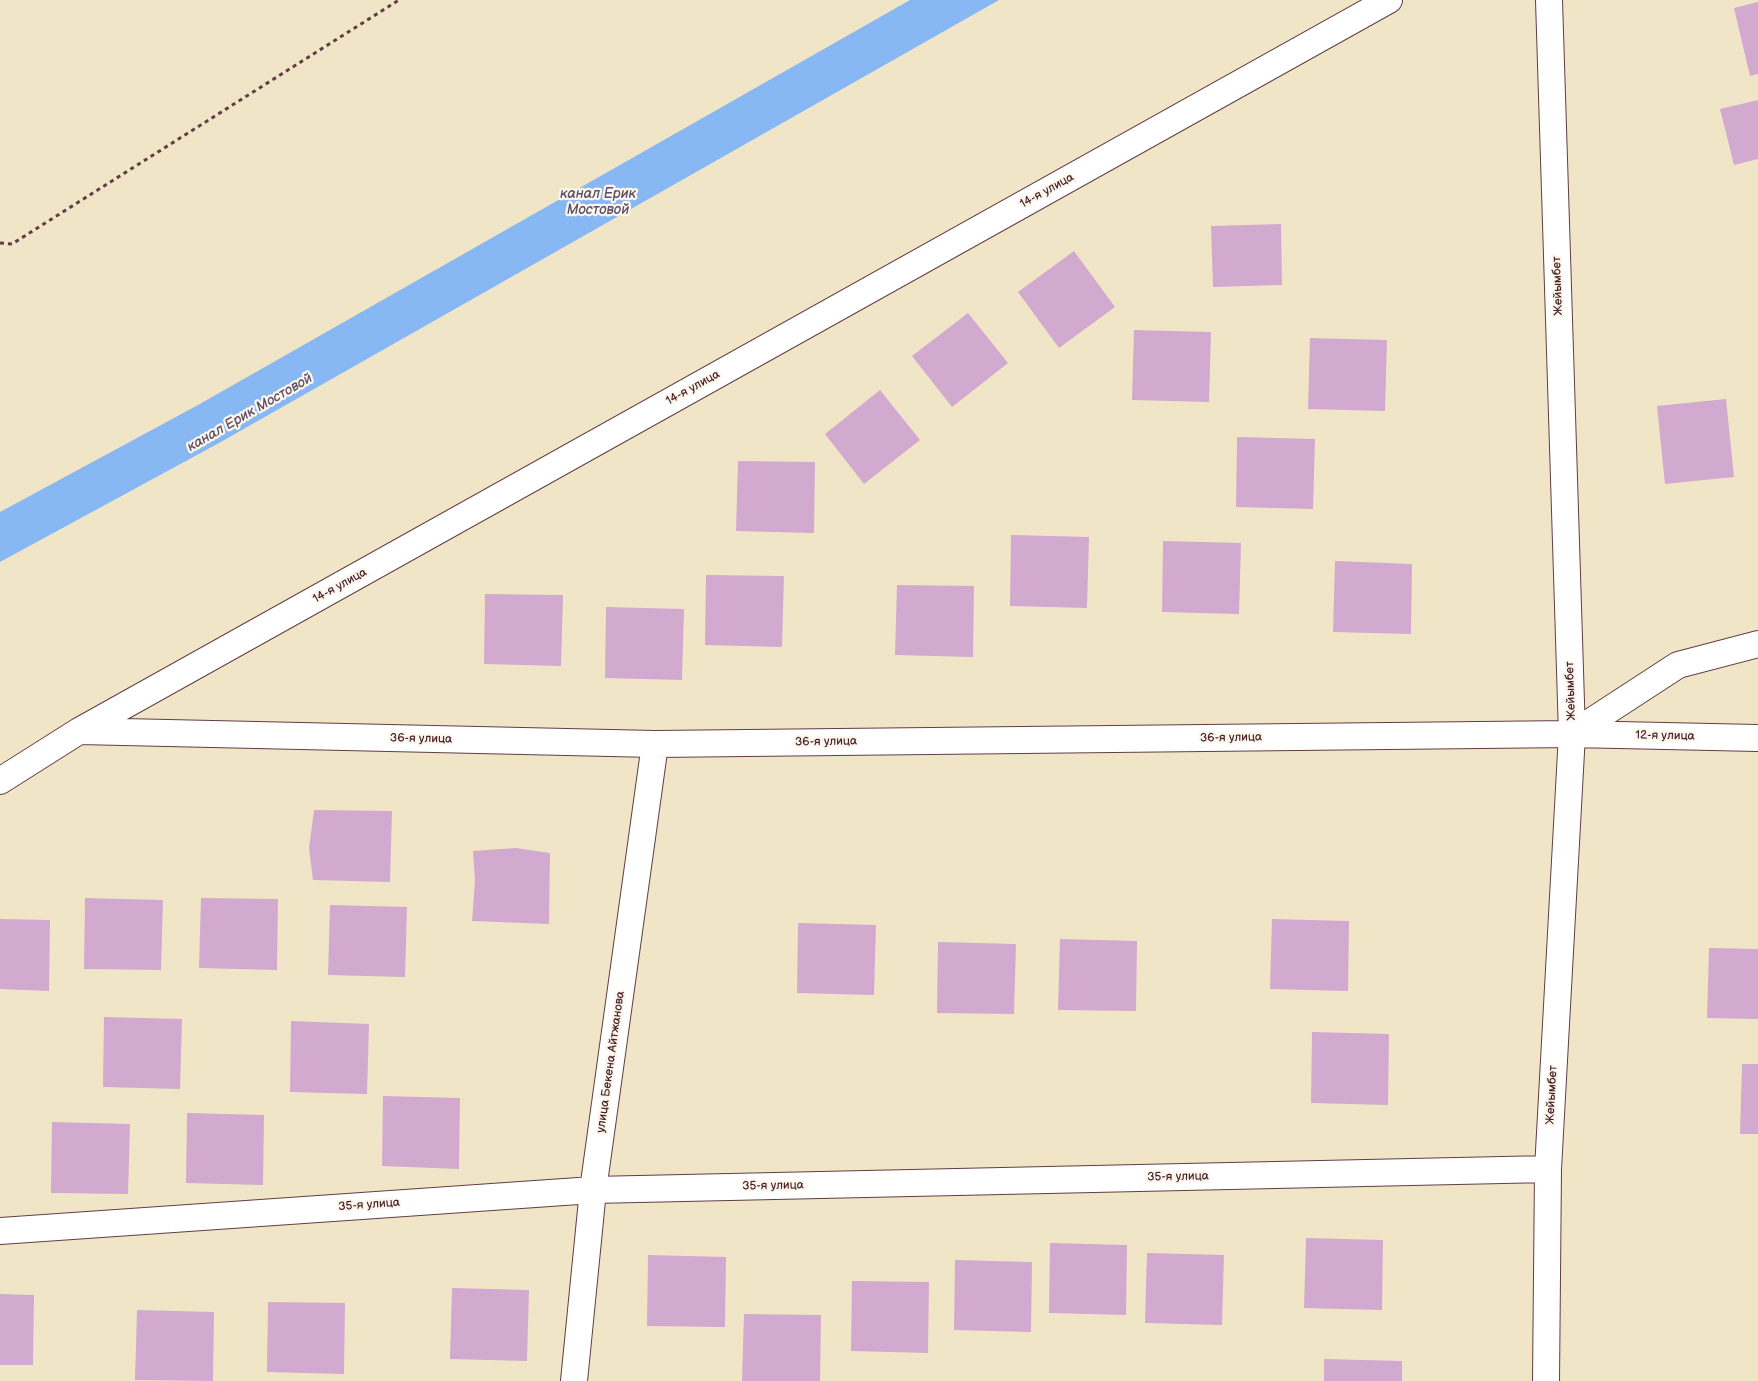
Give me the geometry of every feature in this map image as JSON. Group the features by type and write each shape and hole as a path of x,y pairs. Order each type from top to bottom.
{"street":[{"name":"14-я улица","path":"0,781 79,731 1389,0"},
{"name":"Жейымбет","path":"1546,1381 1548,1169 1572,734 1549,0"},
{"path":"1572,734 1678,665 1758,644"},
{"name":"36-я улица","path":"79,731 655,744 1572,734"},
{"name":"12-я улица","path":"1572,734 1758,738"},
{"name":"улица Бекена Айтжанова","path":"574,1381 593,1190 655,744"},
{"name":"35-я улица","path":"0,1231 593,1190 1548,1169"}],"path":[{"path":"0,243 12,244 399,0"}],"water":[{"name":"канал Ерик Мостовой","path":"910,0 999,0 219,443 0,562 0,512 198,405"}],"building":[{"path":"1758,2 1758,74 1750,76 1734,8"},
{"path":"1758,100 1758,159 1734,165 1720,109"},
{"path":"1281,224 1282,285 1213,287 1211,226"},
{"path":"1074,251 1115,307 1059,348 1018,292"},
{"path":"968,313 1008,363 952,407 912,356"},
{"path":"1134,330 1211,332 1209,402 1132,400"},
{"path":"1310,338 1387,340 1385,411 1308,409"},
{"path":"880,390 920,440 864,484 825,434"},
{"path":"1726,399 1734,477 1665,484 1657,406"},
{"path":"1237,437 1315,439 1313,509 1236,507"},
{"path":"738,461 815,462 814,533 736,531"},
{"path":"1011,535 1089,537 1087,608 1010,606"},
{"path":"1163,541 1241,543 1239,614 1162,612"},
{"path":"1335,561 1412,564 1411,634 1333,632"},
{"path":"706,575 784,576 782,647 705,645"},
{"path":"897,585 974,586 973,657 895,655"},
{"path":"485,594 563,595 561,666 484,664"},
{"path":"606,607 684,609 682,680 605,678"},
{"path":"314,810 392,811 390,882 313,880 309,848"},
{"path":"516,848 550,853 549,924 472,921 475,881 473,851"},
{"path":"85,898 163,900 161,970 84,969"},
{"path":"201,898 278,899 277,970 199,968"},
{"path":"330,905 407,907 405,977 328,975"},
{"path":"0,919 50,920 49,991 0,989"},
{"path":"1272,919 1349,921 1348,991 1270,989"},
{"path":"798,923 876,925 874,995 797,993"},
{"path":"1060,939 1137,941 1136,1011 1058,1010"},
{"path":"938,942 1016,944 1014,1014 937,1013"},
{"path":"1709,948 1758,949 1758,1019 1707,1018"},
{"path":"104,1017 182,1019 180,1089 103,1087"},
{"path":"291,1021 369,1024 367,1094 290,1092"},
{"path":"1312,1032 1389,1034 1388,1105 1311,1103"},
{"path":"1742,1064 1758,1064 1758,1134 1740,1134"},
{"path":"383,1096 460,1098 459,1169 382,1166"},
{"path":"187,1113 264,1115 263,1185 186,1183"},
{"path":"52,1122 130,1124 128,1194 51,1193"},
{"path":"1306,1238 1383,1240 1382,1310 1304,1308"},
{"path":"1050,1243 1127,1245 1126,1315 1049,1313"},
{"path":"1147,1253 1224,1255 1222,1325 1145,1323"},
{"path":"648,1255 726,1257 725,1327 647,1326"},
{"path":"955,1260 1032,1262 1031,1332 954,1330"},
{"path":"852,1281 929,1282 928,1353 851,1351"},
{"path":"452,1288 529,1290 527,1361 450,1359"},
{"path":"0,1294 34,1295 33,1365 0,1365"},
{"path":"268,1302 345,1303 344,1374 267,1372"},
{"path":"137,1310 214,1312 213,1381 135,1380"},
{"path":"744,1314 821,1315 820,1381 742,1381"},
{"path":"1324,1359 1402,1361 1402,1381 1324,1381"}]}
